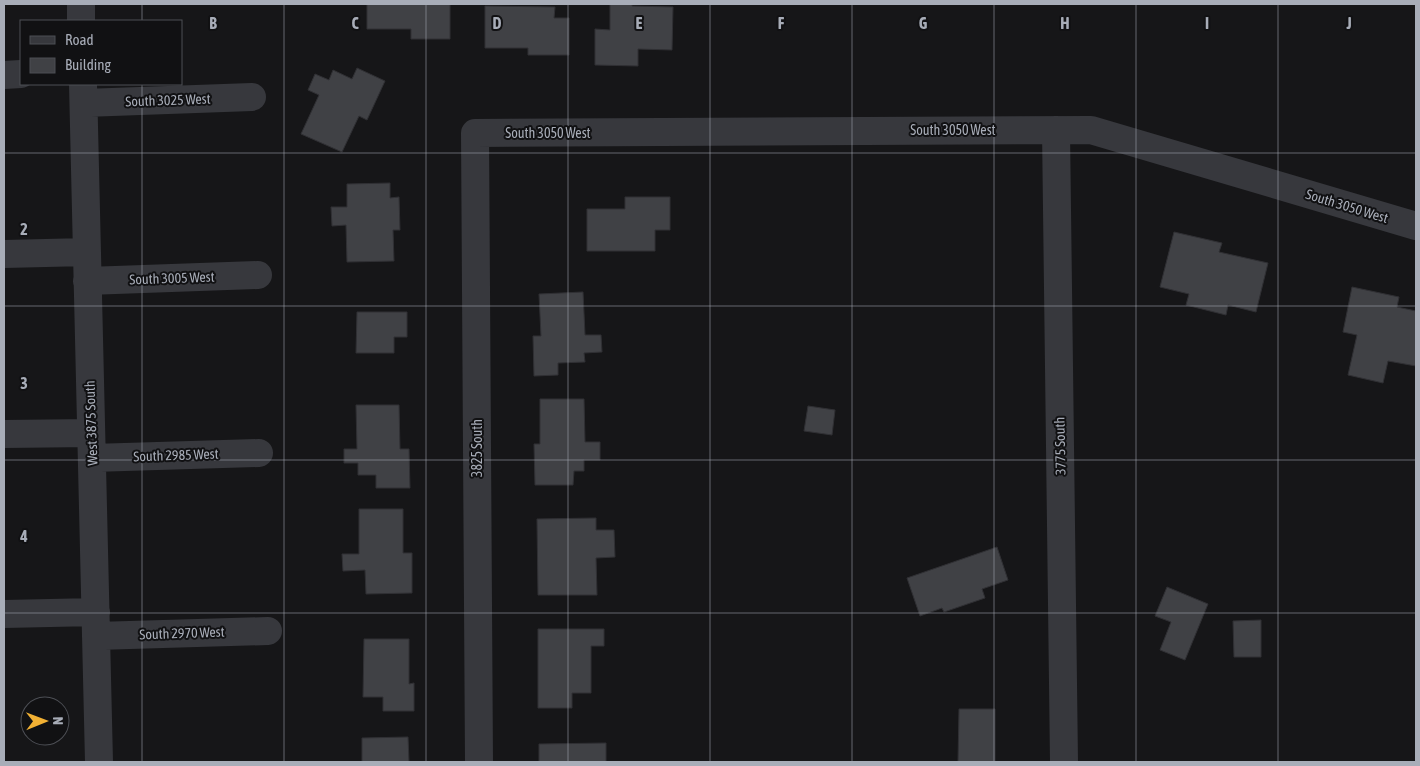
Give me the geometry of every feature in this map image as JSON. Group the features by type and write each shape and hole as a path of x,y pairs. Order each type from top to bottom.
{"street":[{"path":"81,4 81,20"},
{"path":"4,75 20,74"},
{"name":"South 3025 West","path":"83,93 252,96"},
{"name":"West 3875 South","path":"83,93 99,762"},
{"name":"3775 South","path":"1056,130 1064,762"},
{"name":"South 3050 West","path":"475,133 1091,130 1416,226"},
{"name":"3825 South","path":"475,133 479,762"},
{"path":"4,254 87,252"},
{"name":"South 3005 West","path":"87,282 258,275"},
{"name":"South 2985 West","path":"4,434 92,445 259,453"},
{"name":"South 2970 West","path":"4,614 96,624 268,631"}],"building":[{"path":"367,4 450,4 450,39 411,39 411,29 367,29"},
{"path":"610,4 673,7 672,50 638,49 638,66 595,65 595,29 610,30"},
{"path":"485,6 555,7 554,18 569,18 569,55 528,55 528,48 485,48"},
{"path":"357,68 385,81 367,120 359,116 342,152 301,134 319,95 308,90 315,74 329,80 333,70 352,79"},
{"path":"390,183 390,198 399,197 400,230 393,230 394,261 347,262 346,225 332,226 331,207 347,207 347,184"},
{"path":"625,197 670,197 670,230 655,230 655,251 587,251 587,209 625,209"},
{"path":"1174,232 1222,243 1219,252 1268,263 1256,312 1228,305 1226,315 1186,305 1189,294 1160,287"},
{"path":"1352,287 1399,297 1397,307 1416,311 1416,366 1388,361 1383,383 1348,375 1357,335 1343,332"},
{"path":"583,292 585,335 601,335 602,352 584,353 585,362 558,363 558,375 534,376 533,336 541,336 539,294"},
{"path":"357,312 407,312 407,337 394,337 394,353 356,353"},
{"path":"540,399 584,399 585,442 600,442 600,460 584,460 584,471 574,471 573,485 535,485 534,444 540,444"},
{"path":"356,405 399,405 400,449 409,449 410,488 376,488 376,475 358,475 358,463 344,463 344,449 357,449"},
{"path":"808,406 835,410 832,435 804,431"},
{"path":"359,509 403,509 403,553 412,553 412,593 366,594 365,570 343,571 342,554 359,554"},
{"path":"596,518 596,530 614,530 615,557 596,558 597,595 538,595 537,519"},
{"path":"997,547 1008,580 982,589 985,598 944,612 942,608 920,616 907,578"},
{"path":"1167,587 1208,604 1185,660 1160,650 1171,622 1155,616"},
{"path":"1261,620 1261,657 1234,657 1233,621"},
{"path":"538,629 604,629 604,646 591,646 591,693 572,693 572,708 538,708"},
{"path":"364,639 409,639 409,684 414,683 414,711 383,711 383,697 363,697"},
{"path":"959,709 995,709 995,762 958,762"},
{"path":"408,737 409,762 362,762 362,738"},
{"path":"606,743 606,762 539,762 539,744"}]}
